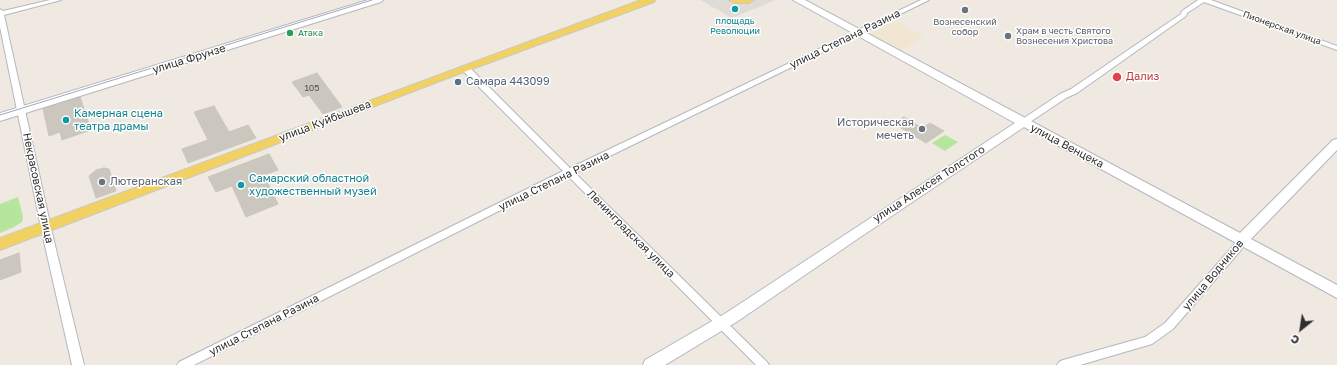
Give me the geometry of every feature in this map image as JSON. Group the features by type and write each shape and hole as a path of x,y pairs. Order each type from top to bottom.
{"main road":[{"name":"улица Куйбышева","path":"0,244 465,68 650,0"},
{"path":"734,0 749,0"}],"street":[{"path":"0,13 58,0"},
{"name":"улица Фрунзе","path":"0,117 21,107 360,0"},
{"name":"улица Фрунзе","path":"0,110 21,107 378,0"},
{"name":"улица Венцека","path":"798,0 1337,292"},
{"name":"улица Степана Разина","path":"183,365 569,172 926,0"},
{"name":"улица Алексея Толстого","path":"652,365 722,324 851,236 1063,96 1081,87 1184,15 1184,12 1204,0"},
{"name":"Пионерская улица","path":"1204,0 1337,48"},
{"name":"Некрасовская улица","path":"0,13 78,365"},
{"name":"Ленинградская улица","path":"465,68 763,365"},
{"name":"улица Водников","path":"1063,365 1148,342 1169,326 1238,248 1242,240 1337,143"}],"shaded area":[{"name":"площадь Революции","path":"700,0 776,0 732,18"},
{"path":"896,22 925,37 901,50 871,34"}],"green space":[{"path":"945,135 958,142 945,151 932,143"},
{"path":"18,197 23,217 22,222 0,233 0,204"}],"building":[{"path":"317,73 342,107 323,114 309,95 303,97 292,82"},
{"name":"Камерная сцена театра драмы","path":"80,97 91,130 62,140 60,132 49,136 43,109"},
{"path":"214,106 229,132 248,125 256,138 188,163 182,149 208,140 194,112"},
{"name":"Историческая мечеть","path":"904,117 922,128 930,123 944,131 926,143 893,123"},
{"name":"Самарский областной художественный музей","path":"269,154 278,170 264,175 278,204 246,217 232,186 216,192 208,177"},
{"name":"Лютеранская","path":"104,168 109,169 116,191 96,198 89,176 96,170"},
{"path":"19,253 21,272 0,280 0,260"}],"tram line":[{"path":"0,115 372,0"}],"place":[{"name":"площадь Революции","path":"735,9"},
{"name":"Вознесенский собор","path":"965,10"},
{"name":"Атака","path":"290,33"},
{"name":"Храм в честь Святого Вознесения Христова","path":"1008,36"},
{"name":"Дализ","path":"1117,77"},
{"name":"Самара 443099","path":"458,82"},
{"name":"Камерная сцена театра драмы","path":"66,120"},
{"name":"Историческая мечеть","path":"922,129"},
{"name":"Лютеранская","path":"102,182"},
{"name":"Самарский областной художественный музей","path":"241,185"}]}
